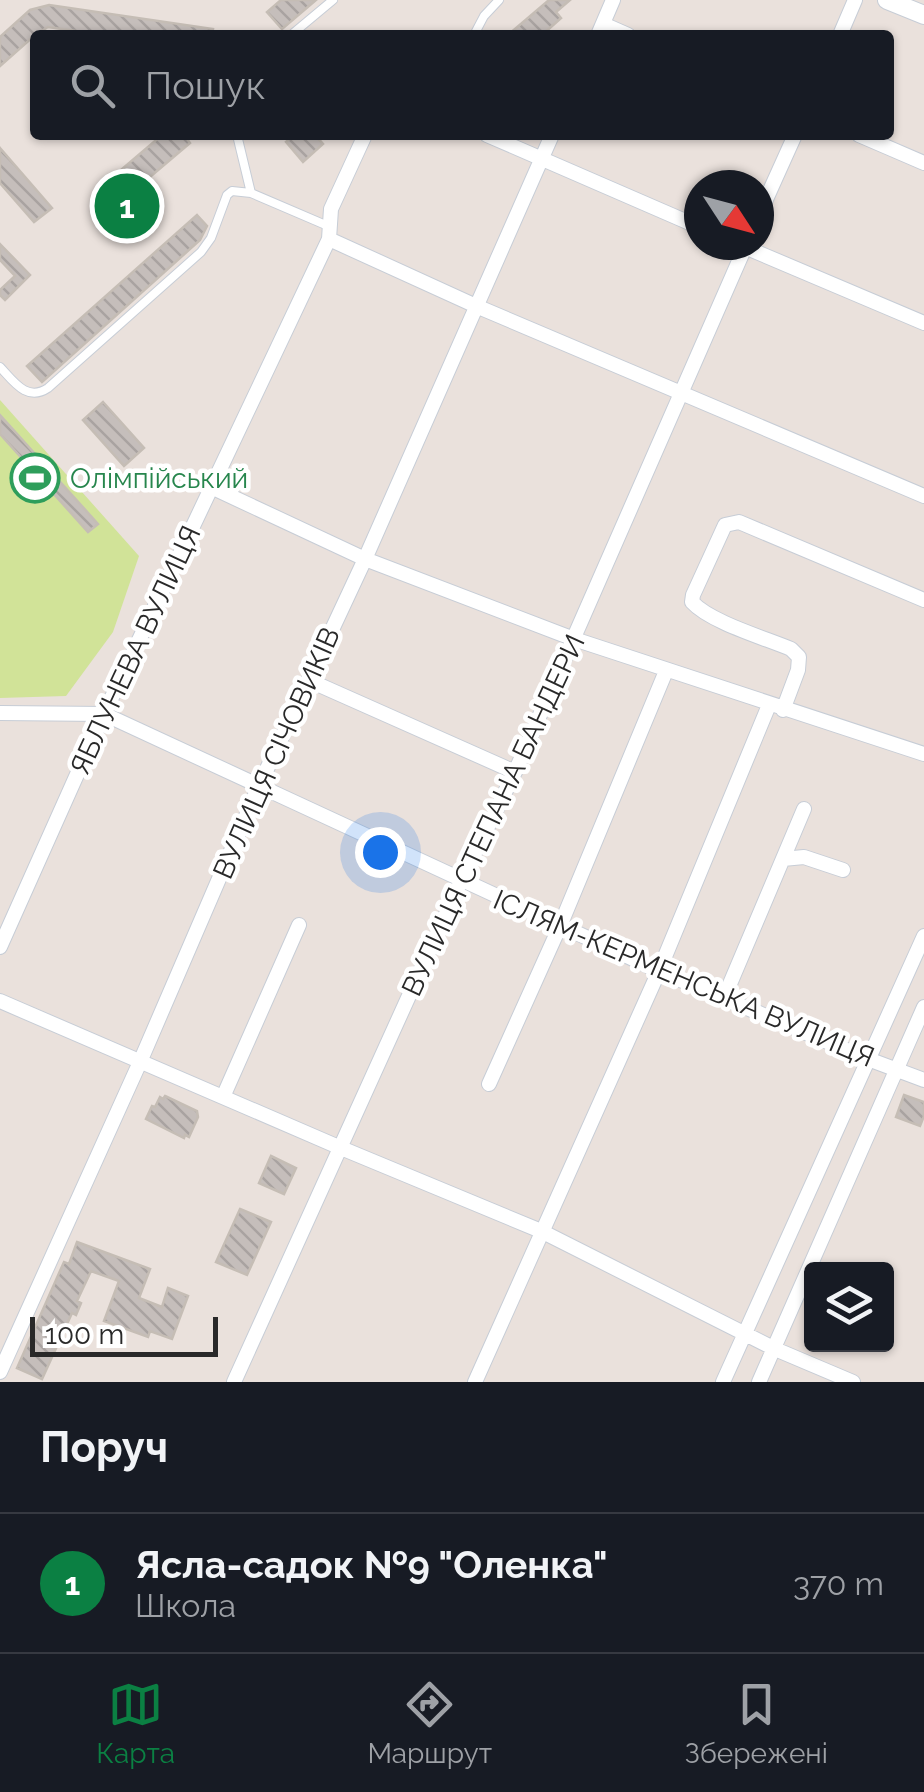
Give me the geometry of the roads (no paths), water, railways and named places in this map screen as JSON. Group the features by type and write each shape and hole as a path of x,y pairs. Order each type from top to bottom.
{"street":[{"path":"600,30 614,0"},
{"path":"842,30 855,0"},
{"path":"887,0 924,16"},
{"name":"ЯБЛУНЕВА ВУЛИЦЯ","path":"0,947 329,232 331,209 363,140"},
{"path":"498,140 684,221"},
{"name":"ВУЛИЦЯ СІЧОВИКІВ","path":"0,1372 550,140"},
{"path":"774,182 793,140"},
{"path":"871,140 924,163"},
{"path":"329,232 476,306 924,496"},
{"path":"774,259 924,323"},
{"name":"ВУЛИЦЯ СТЕПАНА БАНДЕРИ","path":"234,1382 461,881 515,772 738,260"},
{"path":"211,487 365,559 574,640 924,754"},
{"path":"475,1382 776,707 798,670 799,657 791,649 715,618 692,602 725,526 739,522 924,600"},
{"path":"489,1084 560,926 666,670"},
{"path":"308,680 515,772"},
{"name":"ІСЛЯМ-КЕРМЕНСЬКА ВУЛИЦЯ","path":"0,713 104,714 659,971 924,1080"},
{"path":"724,998 804,808"},
{"path":"783,859 804,857 844,870"},
{"path":"222,1097 298,925"},
{"path":"723,1382 924,936"},
{"path":"0,1002 541,1231 774,1349 853,1382"},
{"path":"760,1382 924,1007"}],"lane":[{"path":"297,30 333,0"},
{"path":"477,30 499,0"},
{"path":"238,140 251,192"},
{"path":"0,367 28,394 40,394 48,388 201,252 232,191 251,192 329,232"}],"place":[{"name":"Ясла-садок №9 \"Оленка\"","path":"127,206"},
{"name":"Олімпійський","path":"35,478"}]}
